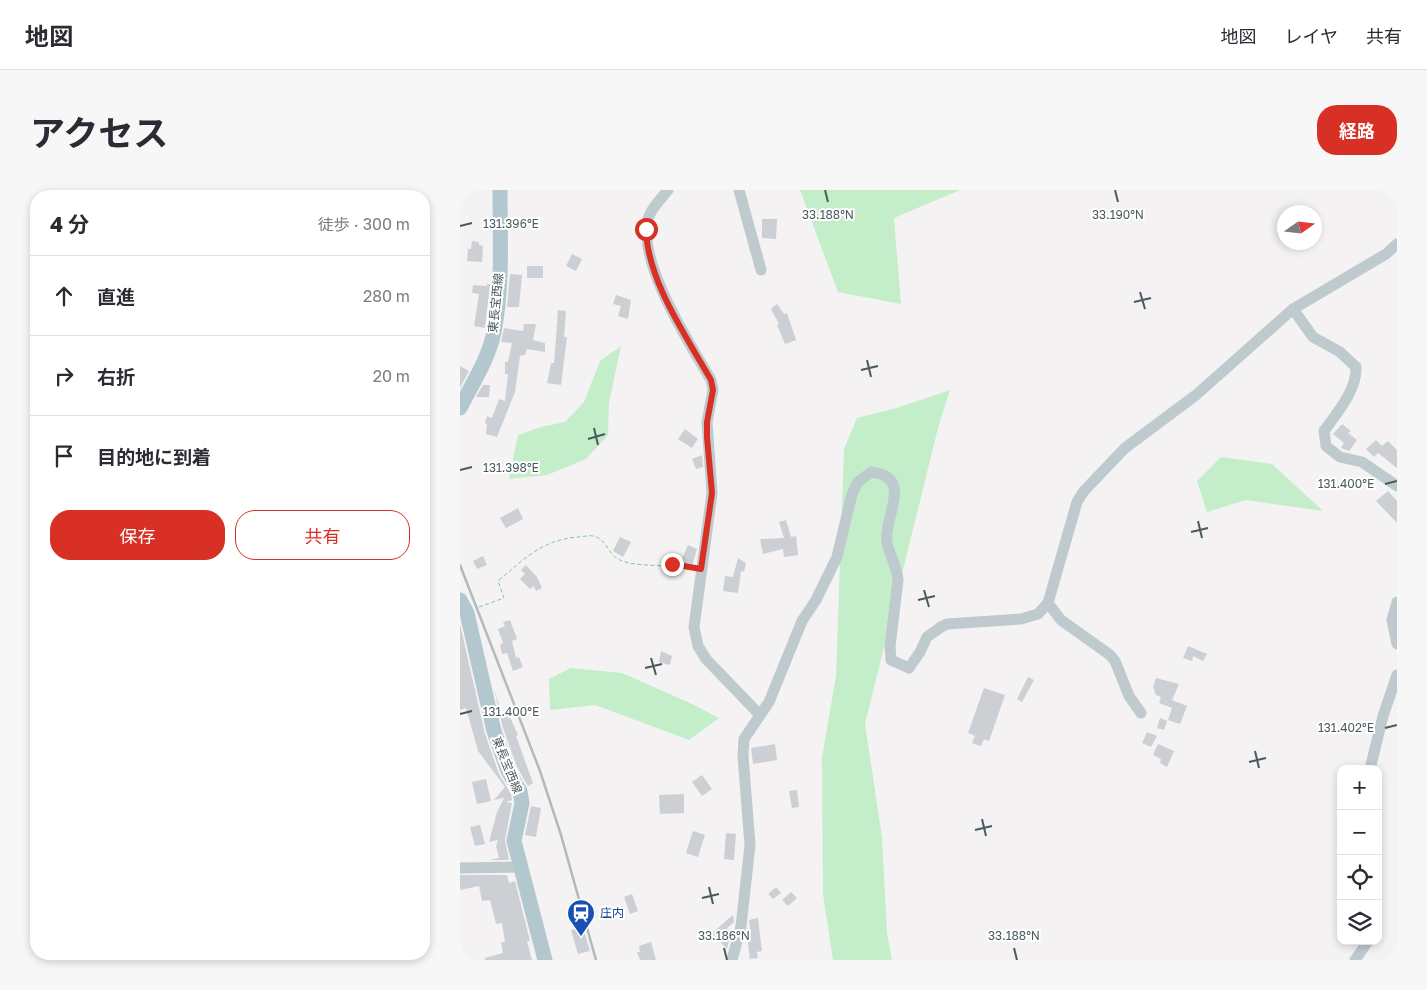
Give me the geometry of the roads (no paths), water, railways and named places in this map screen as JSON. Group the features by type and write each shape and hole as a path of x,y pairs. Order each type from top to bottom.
{"main road":[{"name":"東長宝西線","path":"460,408 488,351 494,332 499,285 500,190"},
{"name":"東長宝西線","path":"462,604 494,731 508,772 520,791 522,803 514,841 545,960"}],"street":[{"path":"668,190 650,215 646,229 647,246 656,275 711,380 713,390 707,422 712,493 694,627 698,646 706,659 759,714"},
{"path":"740,190 761,270"},
{"path":"732,960 741,926 750,845 743,756 744,739 759,714 769,702 802,621 816,600 837,557 852,494 858,482 871,472 886,475 894,483 895,492 887,532 887,543 897,570 898,580 890,646 891,660 909,668 927,637 947,624 1021,619 1038,614 1048,603 1077,502 1084,490 1125,448 1196,395 1293,309 1392,254 1397,244"},
{"path":"1293,309 1313,337 1340,352 1356,367 1357,377 1339,411 1324,431 1326,446 1340,457 1362,462 1397,486"},
{"path":"1397,602 1392,620 1397,644"},
{"path":"1048,603 1061,620 1115,661 1123,684 1141,713"},
{"path":"1371,765 1383,716 1397,675"},
{"path":"460,868 520,867"},
{"path":"1355,960 1365,945"}],"railway":[{"path":"460,565 540,771 561,835 596,960"}],"place":[{"name":"庄内","path":"581,937"}]}
